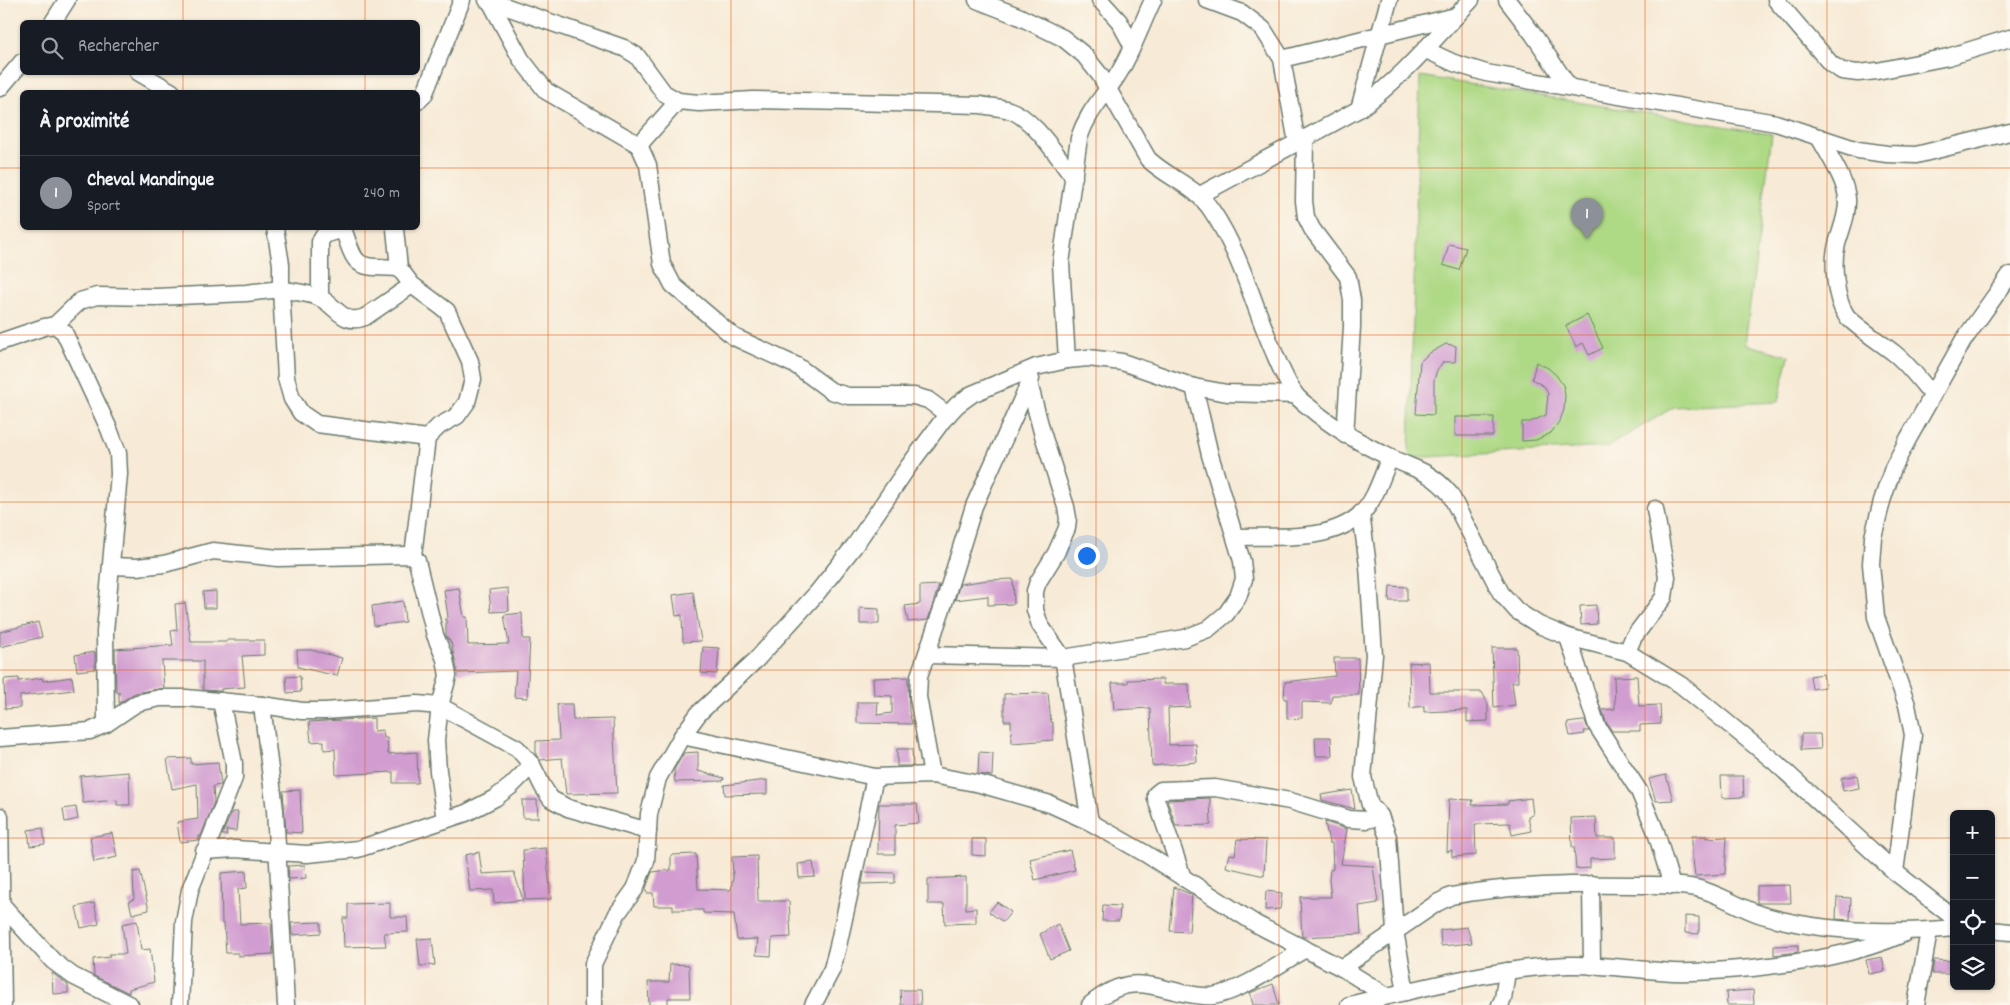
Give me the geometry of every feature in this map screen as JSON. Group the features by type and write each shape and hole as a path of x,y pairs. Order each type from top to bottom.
{"street":[{"path":"54,20 67,0"},
{"path":"420,99 424,95 462,0"},
{"path":"488,0 624,48 637,56 664,93 678,101 699,103 753,100 981,105 1009,110 1021,116 1034,128 1074,178"},
{"path":"488,0 521,59 546,91 639,145 648,165 662,264 672,285 734,338 797,366 831,391 848,396 914,396 928,400 948,415"},
{"path":"977,0 1018,16 1062,38 1084,55 1100,76 1148,159 1200,195 1212,211 1226,234 1278,361 1295,395 1324,420 1345,434 1390,458 1428,473 1441,483 1450,494 1501,594 1518,611 1540,625 1568,637 1627,652 1681,685 1751,742 1895,872 1950,915"},
{"path":"1100,0 1119,21 1132,45"},
{"path":"1067,360 1061,263 1079,138 1097,102 1117,76 1153,0"},
{"path":"1208,0 1242,13 1263,29 1282,59 1301,140 1306,217 1312,229 1348,277 1352,300 1345,434"},
{"path":"1359,109 1389,0"},
{"path":"1200,195 1359,109 1380,94 1426,50 1471,0"},
{"path":"1507,0 1569,87"},
{"path":"1776,0 1831,64 1842,71 1858,73 1928,61 2010,38"},
{"path":"1282,59 1456,16"},
{"path":"1426,50 1454,63 1486,73 1776,123 1858,150 1886,154 1916,155 2010,132"},
{"path":"0,88 20,64"},
{"path":"143,75 169,90"},
{"path":"639,145 678,101"},
{"path":"1819,137 1843,184 1847,197 1847,212 1836,246 1835,262 1839,299 1846,315 1908,366 1932,395"},
{"path":"275,230 281,264 286,378 292,399 301,413 316,424 427,438"},
{"path":"320,298 320,242 324,235 338,230"},
{"path":"345,230 356,261 365,267 399,268"},
{"path":"395,230 399,268 412,285 447,311 470,361 472,379 466,402 457,416 439,426 427,438 413,556"},
{"path":"1895,872 1913,735 1907,705 1876,617 1871,564 1874,537 1882,501 1893,468 1963,341 2010,275"},
{"path":"0,342 55,325 80,301 97,296 156,297 246,293 281,289 320,298 349,320 356,320 365,317 412,285"},
{"path":"55,325 64,332 109,429 118,453 119,474 105,632 106,724"},
{"path":"593,1005 594,964 617,914 635,889 646,861 649,814 658,778 682,736 699,713 756,660 817,593 855,545 908,467 948,415 972,394 1033,375 1067,360 1088,358 1122,362 1194,387 1227,392 1295,395"},
{"path":"932,775 918,697 919,676 974,506 1033,375"},
{"path":"1033,375 1042,432 1068,518 1067,528 1056,553 1038,582 1035,610 1040,625 1063,658 1090,822"},
{"path":"927,655 1063,658 1185,638 1208,629 1226,614 1238,596 1244,579 1242,561 1212,462 1194,387"},
{"path":"1234,537 1313,534 1329,530 1362,513 1371,500 1390,458"},
{"path":"1627,652 1634,638 1664,597 1667,577 1655,509"},
{"path":"1362,513 1374,654 1363,777 1370,805 1380,816 1388,837 1395,931 1406,992"},
{"path":"112,566 157,565 213,551 278,558 413,556 417,561 435,635 445,659 448,676 440,706 436,740 445,820"},
{"path":"1568,637 1596,726 1639,790 1656,832 1672,886"},
{"path":"0,738 90,731 106,724 137,704 160,698 186,698 262,705 302,712 325,712 417,704 440,706 517,748 532,765 551,799 559,804 648,831"},
{"path":"180,1005 184,922 190,890 234,778 234,763 221,701"},
{"path":"262,705 276,810 279,852 279,899 286,1005"},
{"path":"682,736 875,777 932,775 980,784 1050,804 1090,822 1146,854 1256,924 1342,968 1387,996"},
{"path":"204,851 235,849 307,854 358,849 466,813 495,798 511,786 532,765"},
{"path":"813,1005 832,969 875,777"},
{"path":"1184,878 1156,799 1156,794 1161,790 1215,788 1290,800 1349,819 1367,820 1380,816"},
{"path":"0,816 2,1005"},
{"path":"1342,968 1437,903 1451,896 1565,884 1696,888 1720,896 1760,914 1793,922 1864,931 1910,932 1950,928"},
{"path":"1590,884 1592,966"},
{"path":"2,905 54,961 73,976 130,1005"},
{"path":"1995,930 2010,932"},
{"path":"1916,1005 1929,931"},
{"path":"1349,1005 1507,970 1569,965 1674,972 1711,972 1785,964 1835,956 1880,944 1910,932"},
{"path":"1090,1005 1115,989 1134,983 1196,996 1229,993 1305,950"},
{"path":"1500,1005 1503,999 1507,970"}],"green space":[{"path":"1420,76 1772,134 1745,344 1789,356 1778,402 1674,407 1607,447 1409,458"}],"building":[{"path":"1449,244 1466,248 1459,270 1443,265"},
{"path":"1587,315 1603,348 1589,355 1583,343 1576,347 1566,326"},
{"path":"1446,344 1456,346 1455,362 1443,362 1437,370 1434,380 1434,415 1416,414 1420,362 1428,354"},
{"path":"1536,362 1548,368 1563,385 1565,395 1564,410 1551,433 1536,440 1522,441 1522,422 1530,422 1546,415 1548,394 1545,387 1532,379"},
{"path":"1455,417 1494,417 1493,436 1455,436"},
{"path":"1013,579 1014,604 988,605 988,596 955,600 960,584"},
{"path":"939,585 928,620 908,622 905,606 920,604 920,586"},
{"path":"1390,586 1407,587 1407,601 1389,601"},
{"path":"459,588 464,617 467,617 468,645 509,644 504,615 522,613 523,639 530,639 527,698 514,697 516,671 458,673 451,643 446,636 446,618 448,617 444,590"},
{"path":"508,588 509,611 491,612 489,590"},
{"path":"216,591 216,608 204,608 203,592"},
{"path":"693,592 701,641 683,642 682,615 676,616 673,595"},
{"path":"403,601 405,622 374,626 372,606"},
{"path":"185,603 191,642 264,640 264,655 242,656 245,687 221,689 221,691 203,690 203,661 162,661 164,688 135,693 119,703 119,692 116,692 115,649 173,645 171,631 177,630 175,604"},
{"path":"1596,605 1597,624 1581,625 1580,606"},
{"path":"860,608 879,609 879,624 860,624"},
{"path":"38,622 42,637 0,647 0,632"},
{"path":"703,647 719,648 717,674 701,673"},
{"path":"1492,648 1517,648 1518,682 1512,682 1515,705 1494,708"},
{"path":"297,650 311,650 342,658 337,676 298,667"},
{"path":"95,652 95,669 77,671 75,655"},
{"path":"1334,658 1358,658 1359,695 1332,695 1331,703 1302,702 1302,718 1287,719 1287,699 1284,699 1285,682 1335,676"},
{"path":"1429,662 1430,692 1482,692 1488,704 1488,721 1467,722 1467,710 1424,712 1424,706 1410,708 1409,663"},
{"path":"1823,674 1825,687 1812,689 1810,676"},
{"path":"300,676 301,692 287,693 286,677"},
{"path":"1637,676 1639,706 1660,705 1661,724 1640,725 1640,731 1612,731 1606,722 1602,710 1615,709 1614,677"},
{"path":"72,677 74,690 20,696 20,708 5,709 4,679 19,678 19,681 42,678 43,681"},
{"path":"908,677 909,711 912,724 857,723 857,702 878,702 877,715 892,713 892,696 874,695 873,678"},
{"path":"1163,679 1163,684 1189,684 1190,707 1168,708 1169,745 1196,744 1197,762 1152,766 1150,708 1114,710 1112,683 1128,683 1128,680"},
{"path":"1048,693 1051,722 1053,722 1053,740 1012,743 1011,721 1004,721 1004,694"},
{"path":"557,704 572,704 573,720 613,719 617,793 566,794 562,758 540,760 536,755 536,741 559,740"},
{"path":"374,718 374,731 383,730 384,738 387,738 388,754 417,752 418,783 393,783 393,772 336,775 335,749 324,750 324,741 311,742 309,722"},
{"path":"1585,721 1589,731 1584,731 1585,734 1570,736 1567,723"},
{"path":"1801,734 1820,734 1821,749 1801,750"},
{"path":"1315,737 1331,737 1332,756 1316,756"},
{"path":"897,749 912,749 913,766 897,766"},
{"path":"698,752 698,771 724,778 723,781 675,782 674,770 684,753"},
{"path":"979,752 993,753 992,776 978,774"},
{"path":"191,758 191,764 218,762 221,785 213,786 214,802 199,840 180,842 177,822 198,819 197,784 172,789 167,759"},
{"path":"129,772 130,805 117,805 117,800 83,803 80,776"},
{"path":"1666,775 1673,800 1656,801 1649,779"},
{"path":"1857,775 1859,788 1843,791 1841,778"},
{"path":"1721,776 1743,776 1744,797 1722,798"},
{"path":"767,780 767,794 725,795 724,785"},
{"path":"300,790 302,833 286,832 283,791"},
{"path":"1352,790 1355,809 1322,800 1321,795"},
{"path":"1210,798 1211,825 1176,826 1167,800"},
{"path":"1531,798 1533,815 1528,816 1531,831 1512,835 1510,823 1475,824 1476,855 1452,857 1452,850 1447,852 1449,799 1473,800 1472,805 1508,804 1508,801"},
{"path":"522,800 537,800 538,818 523,818"},
{"path":"879,804 917,804 919,823 895,825 895,854 878,854"},
{"path":"76,807 78,819 65,822 63,809"},
{"path":"232,812 238,812 236,831 226,830 227,835 222,835"},
{"path":"1596,817 1597,838 1615,838 1615,858 1590,859 1590,868 1576,869 1574,847 1572,847 1571,818"},
{"path":"1325,822 1347,829 1341,864 1373,866 1378,903 1359,906 1361,934 1302,937 1300,897 1331,897 1329,880 1330,870 1333,869 1332,843 1329,843"},
{"path":"43,828 45,844 30,846 28,830"},
{"path":"112,833 117,857 94,862 90,837"},
{"path":"1692,836 1706,836 1706,838 1727,837 1725,874 1695,876 1692,859"},
{"path":"972,839 986,839 986,856 972,855"},
{"path":"1237,839 1266,840 1264,876 1226,867 1229,854 1235,855"},
{"path":"546,848 551,899 525,900 523,850"},
{"path":"1070,850 1075,870 1035,880 1030,859"},
{"path":"479,852 482,874 514,872 523,900 494,903 493,890 470,891 465,855"},
{"path":"696,854 698,889 731,890 733,877 732,857 757,856 758,901 789,901 791,937 772,938 771,956 756,955 758,939 737,940 734,914 703,913 703,910 673,910 673,906 654,906 653,893 647,893 646,888 652,872 671,870 671,855"},
{"path":"813,862 815,877 799,878 798,864"},
{"path":"305,865 306,878 289,879 288,866"},
{"path":"140,871 149,910 132,914 129,901 134,899 133,872"},
{"path":"246,871 247,888 238,889 240,924 271,923 273,954 238,956 238,953 226,953 224,924 222,924 221,873"},
{"path":"864,872 895,873 895,883 862,884"},
{"path":"966,877 966,909 976,908 976,923 945,924 944,904 928,904 928,879"},
{"path":"1790,885 1791,903 1757,903 1757,886"},
{"path":"1174,887 1192,895 1189,932 1170,931"},
{"path":"1266,891 1282,893 1280,909 1265,910"},
{"path":"1837,897 1851,898 1850,920 1836,919"},
{"path":"997,902 1011,912 1003,922 989,912"},
{"path":"94,903 99,924 81,928 76,907"},
{"path":"390,903 390,917 407,917 408,932 384,933 386,946 344,947 343,918 348,918 348,904"},
{"path":"1103,905 1120,906 1119,921 1102,921"},
{"path":"1685,916 1699,917 1699,934 1685,933"},
{"path":"137,921 141,950 150,949 154,982 129,989 129,993 94,976 93,959 110,957 109,954 126,954 122,924"},
{"path":"321,922 321,933 292,935 291,923"},
{"path":"1058,924 1069,951 1050,959 1040,934"},
{"path":"1467,927 1472,943 1441,946 1440,930"},
{"path":"432,938 435,965 420,966 417,939"},
{"path":"1798,945 1798,952 1774,955 1774,946"},
{"path":"1882,957 1885,971 1869,974 1866,960"},
{"path":"1934,960 1950,961 1950,974 1932,974"},
{"path":"670,964 689,965 690,998 668,998 668,1005 649,1005 648,982 669,982"},
{"path":"52,973 68,985 68,993 53,994"},
{"path":"1273,984 1279,1005 1253,1005 1250,993"},
{"path":"900,990 920,990 921,1005 901,1005"},
{"path":"1753,990 1754,1005 1727,1005 1726,992"}],"place":[{"name":"Cheval Mandingue","path":"1587,239"}]}
